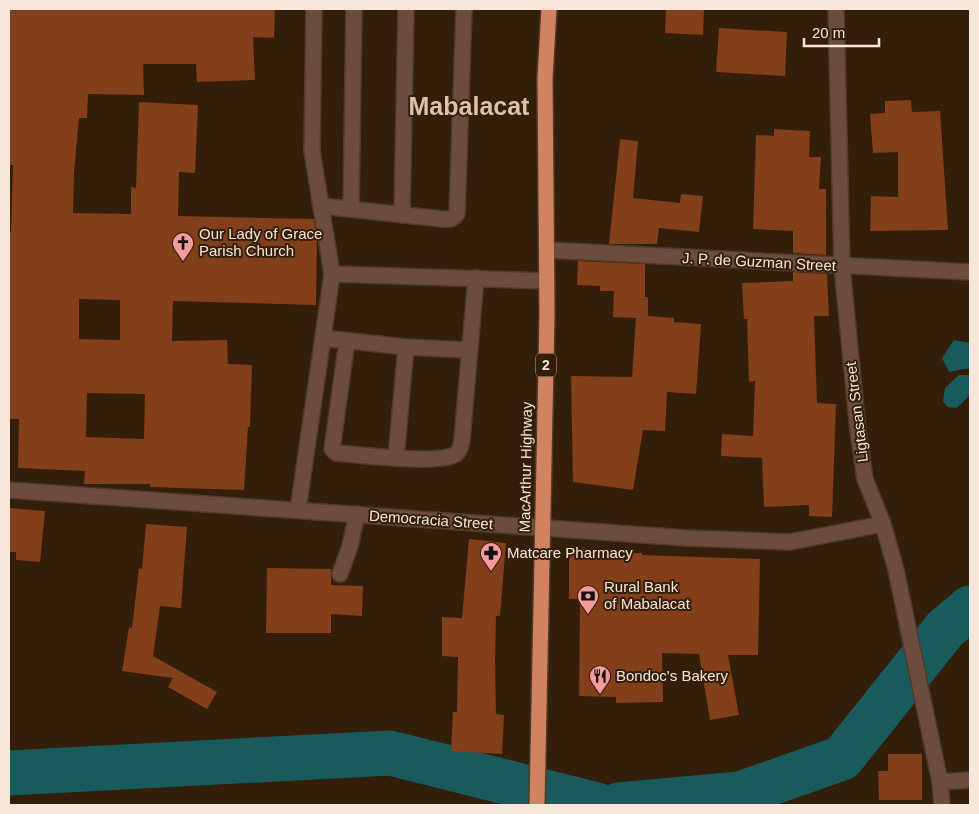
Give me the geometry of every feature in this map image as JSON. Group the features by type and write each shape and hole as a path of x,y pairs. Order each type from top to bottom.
{"highway":[{"name":"MacArthur Highway","path":"537,805 547,281 545,78 549,9"}],"street":[{"path":"298,510 332,274 312,151 314,9"},
{"path":"352,209 354,9"},
{"path":"402,215 406,9"},
{"path":"321,206 442,219 451,219 457,214 464,9"},
{"name":"Ligtasan Street","path":"836,9 842,267 858,431 865,479 883,524 896,570 940,782 942,805"},
{"name":"J. P. de Guzman Street","path":"547,250 842,267 970,272"},
{"path":"332,274 547,281"},
{"path":"347,341 332,449 336,453 434,460 456,454 460,449 476,278"},
{"path":"323,338 406,347 468,350"},
{"path":"396,457 406,347"},
{"name":"Democracia Street","path":"9,490 686,538 790,542 883,524"},
{"path":"340,574 350,546 357,514"},
{"path":"940,782 970,780"}],"water":[{"path":"954,340 970,343 970,368 949,372 942,358"},
{"path":"959,375 970,375 970,395 957,408 948,407 943,401 945,388"}],"building":[{"path":"9,9 275,9 274,38 253,37 255,80 197,82 196,64 143,64 144,95 88,94 87,118 79,118 74,173 73,213 131,214 131,187 136,188 139,102 198,105 195,173 179,172 178,216 314,219 317,238 316,305 173,301 172,341 227,340 228,364 252,365 250,427 248,427 244,490 150,487 150,484 84,484 85,471 18,468 19,419 9,419 9,232 11,232 13,165 9,165","holes":["79,299 120,300 120,340 79,339","87,393 145,394 144,439 86,437"]},
{"path":"666,9 704,9 703,35 665,33"},
{"path":"719,28 787,32 785,76 716,72"},
{"path":"911,100 912,112 940,111 948,230 870,231 871,196 898,197 898,152 873,153 870,114 885,113 885,101"},
{"path":"774,129 810,131 809,157 821,157 819,189 826,189 826,255 793,253 793,231 753,229 756,135 774,136"},
{"path":"620,139 638,141 633,198 680,203 681,194 703,196 699,232 659,228 657,244 609,244"},
{"path":"578,261 645,264 645,297 648,297 648,316 674,318 674,322 701,324 696,394 667,392 665,431 643,430 633,490 573,482 571,376 632,377 636,318 613,317 614,291 600,291 600,286 577,285"},
{"path":"793,272 827,274 829,316 814,316 817,403 836,404 832,517 809,516 809,505 764,507 762,458 721,456 722,434 753,436 755,381 749,382 747,319 744,319 742,283 793,281"},
{"path":"9,508 45,511 40,562 16,560 16,552 9,552"},
{"path":"146,524 187,527 181,608 160,606 153,656 217,692 207,709 168,687 173,678 122,671 129,627 132,628 139,568 142,569"},
{"path":"469,539 506,543 500,616 496,616 495,661 496,714 504,715 502,754 451,751 453,712 457,712 458,657 442,656 442,617 462,618"},
{"path":"569,548 610,549 610,553 642,553 642,555 760,559 758,655 728,655 739,715 710,720 699,654 662,653 663,702 616,703 616,697 579,696 580,599 569,599"},
{"path":"267,568 331,569 331,585 363,586 362,616 331,614 331,633 266,633"},
{"path":"888,754 922,754 922,800 879,800 878,771 888,771"}],"waterway":[{"path":"619,805 740,794 842,758 945,629 970,608"},
{"path":"9,773 390,753 597,805"}],"place":[{"name":"Our Lady of Grace Parish Church","path":"183,262"},
{"name":"Matcare Pharmacy","path":"491,572"},
{"name":"Rural Bank of Mabalacat","path":"588,615"},
{"name":"Bondoc's Bakery","path":"600,695"}],"district":[{"name":"Mabalacat","path":"469,106"}]}
